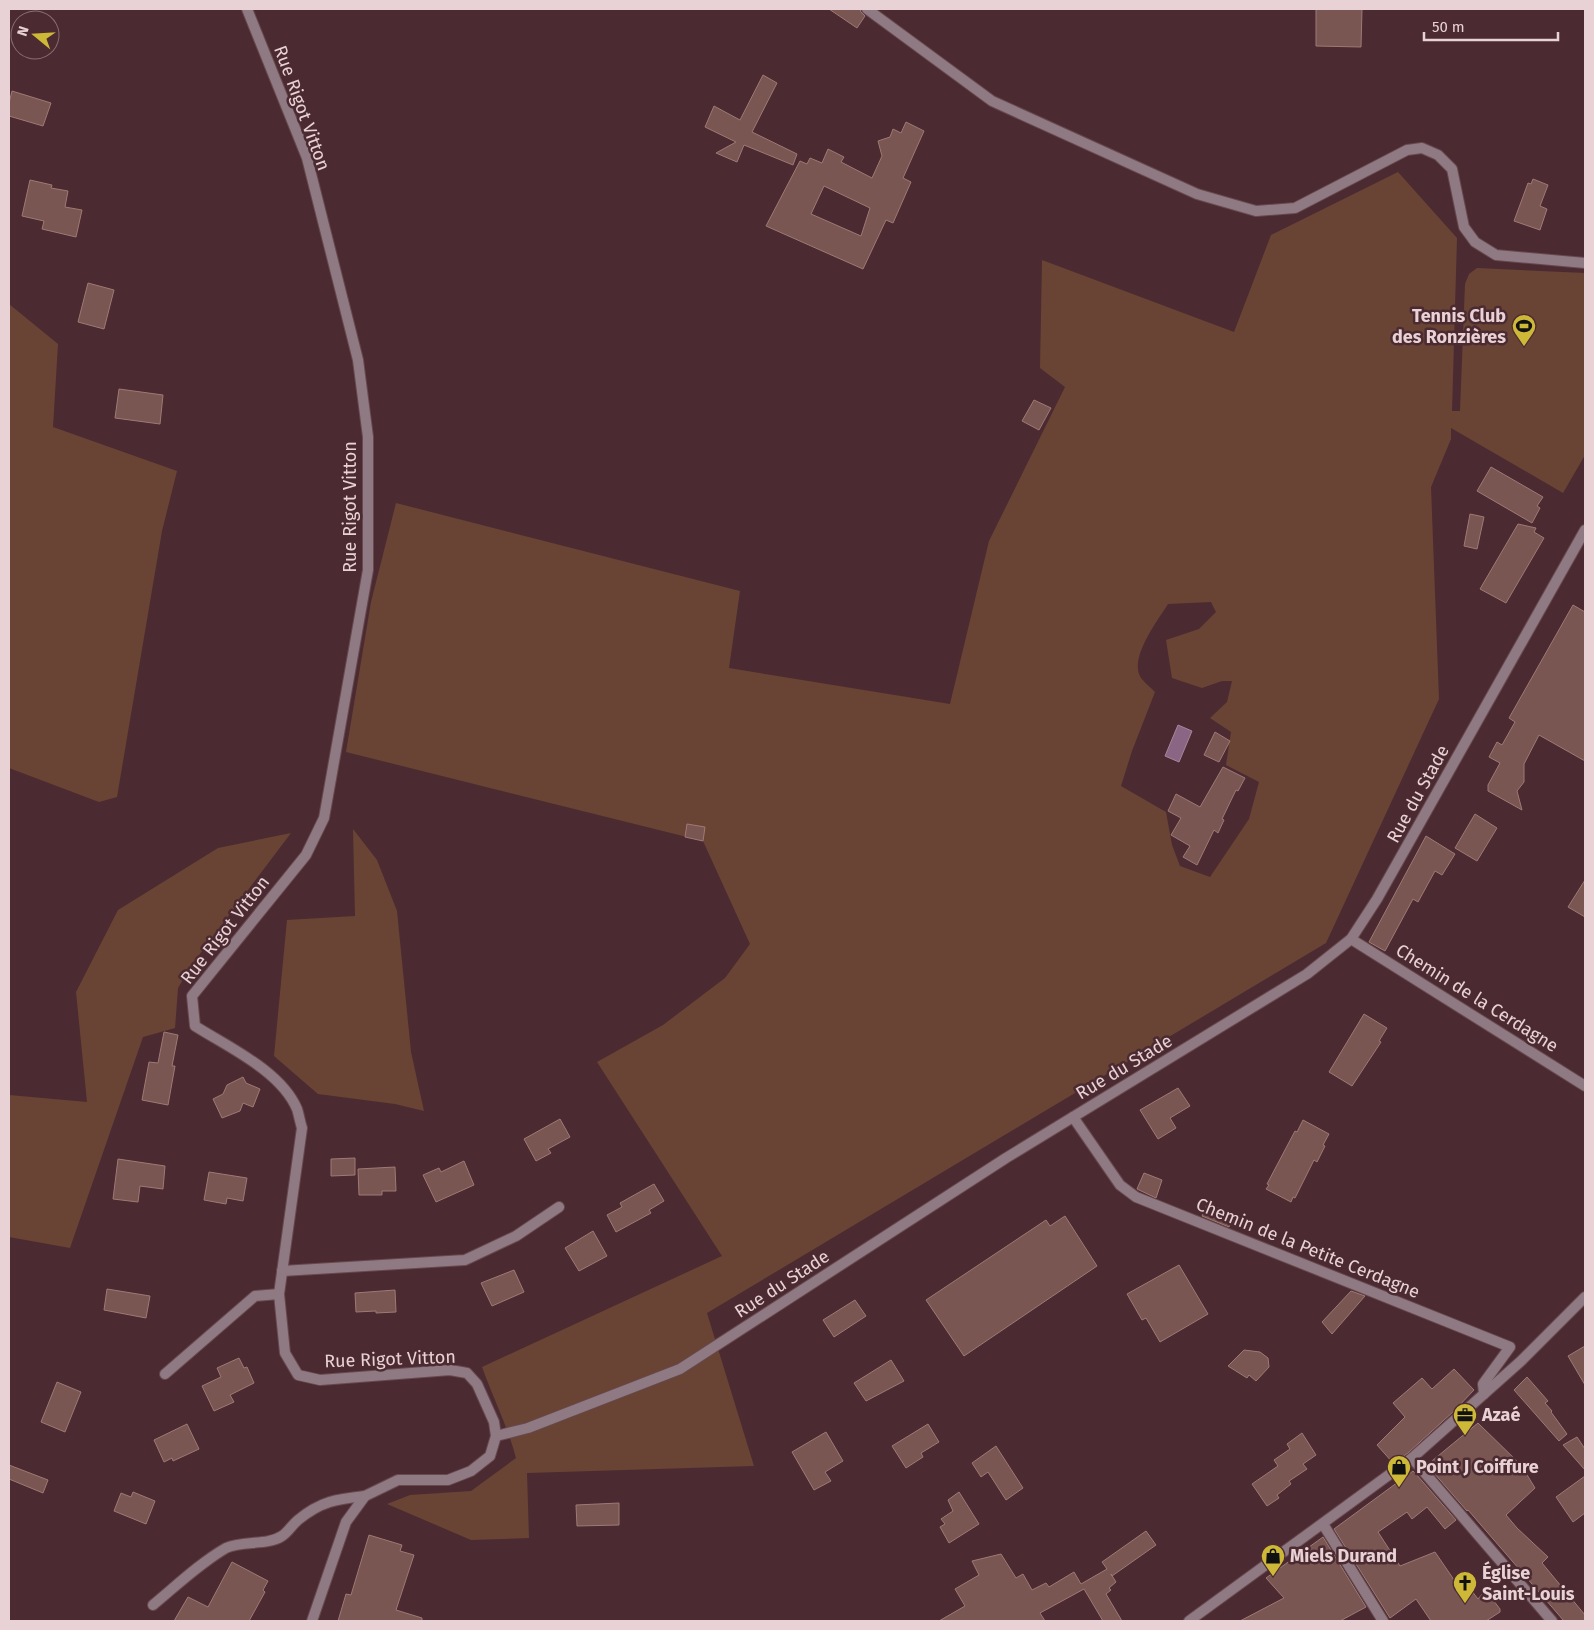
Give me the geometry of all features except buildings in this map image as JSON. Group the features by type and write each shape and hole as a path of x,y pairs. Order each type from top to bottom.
{"street":[{"name":"Rue Rigot Vitton","path":"247,9 307,158 358,360 368,437 368,570 324,818 306,855 192,996 195,1026 260,1066 284,1090 296,1108 302,1128 279,1294 285,1353 298,1374 320,1380 450,1370 467,1373 477,1384 494,1422 496,1436"},
{"path":"867,9 992,101 1196,194 1256,211 1295,208 1407,150 1422,148 1438,156 1452,169 1464,227 1475,242 1496,255 1585,263"},
{"name":"Rue du Stade","path":"496,1436 528,1428 680,1369 1006,1158 1307,974 1351,939 1378,899 1585,530"},
{"name":"Chemin de la Cerdagne","path":"1351,939 1585,1086"},
{"name":"Chemin de la Petite Cerdagne","path":"1073,1118 1120,1185 1136,1197 1510,1347 1483,1384 1484,1394"},
{"path":"282,1271 465,1260 516,1236 560,1207"},
{"path":"165,1374 255,1296 279,1294"},
{"path":"1189,1621 1412,1458 1521,1361 1585,1296"},
{"path":"153,1605 226,1548 236,1544 272,1540 281,1536 296,1521 311,1510 336,1499 365,1496 398,1480 448,1480 471,1471 490,1456 496,1436"},
{"path":"1412,1458 1552,1621"},
{"path":"312,1621 346,1522 365,1496"},
{"path":"1323,1524 1382,1621"}],"shaded area":[{"path":"1398,172 1457,238 1452,411 1460,411 1465,284 1469,274 1477,268 1585,273 1585,455 1563,493 1451,428 1451,439 1431,487 1439,699 1326,943 707,1313 754,1466 527,1473 529,1538 471,1540 387,1504 410,1495 471,1491 516,1458 482,1367 722,1256 597,1062 663,1025 725,978 750,944 703,841 346,752 371,602 396,503 740,591 729,668 950,704 989,541 1065,387 1040,368 1042,260 1234,332 1271,235","holes":["1211,602 1216,612 1199,629 1166,640 1172,678 1202,688 1222,681 1232,681 1227,702 1210,718 1231,732 1226,765 1259,782 1249,819 1210,877 1180,866 1172,845 1166,812 1121,786 1132,751 1155,692 1141,678 1138,670 1141,650 1152,629 1168,604"]},
{"path":"9,304 58,344 53,427 177,471 162,531 117,797 99,802 9,768"},
{"path":"1178,725 1192,731 1179,762 1165,756"},
{"path":"353,829 377,860 397,911 411,1052 424,1111 395,1104 318,1094 274,1056 287,920 355,916"},
{"path":"291,833 193,963 178,988 175,1028 143,1037 70,1248 9,1237 9,1095 87,1102 76,992 118,910 218,848"}],"place":[{"name":"Tennis Club des Ronzières","path":"1524,347"},
{"name":"Azaé","path":"1465,1436"},
{"name":"Point J Coiffure","path":"1399,1488"},
{"name":"Miels Durand","path":"1273,1577"},
{"name":"Église Saint-Louis","path":"1465,1604"}]}
